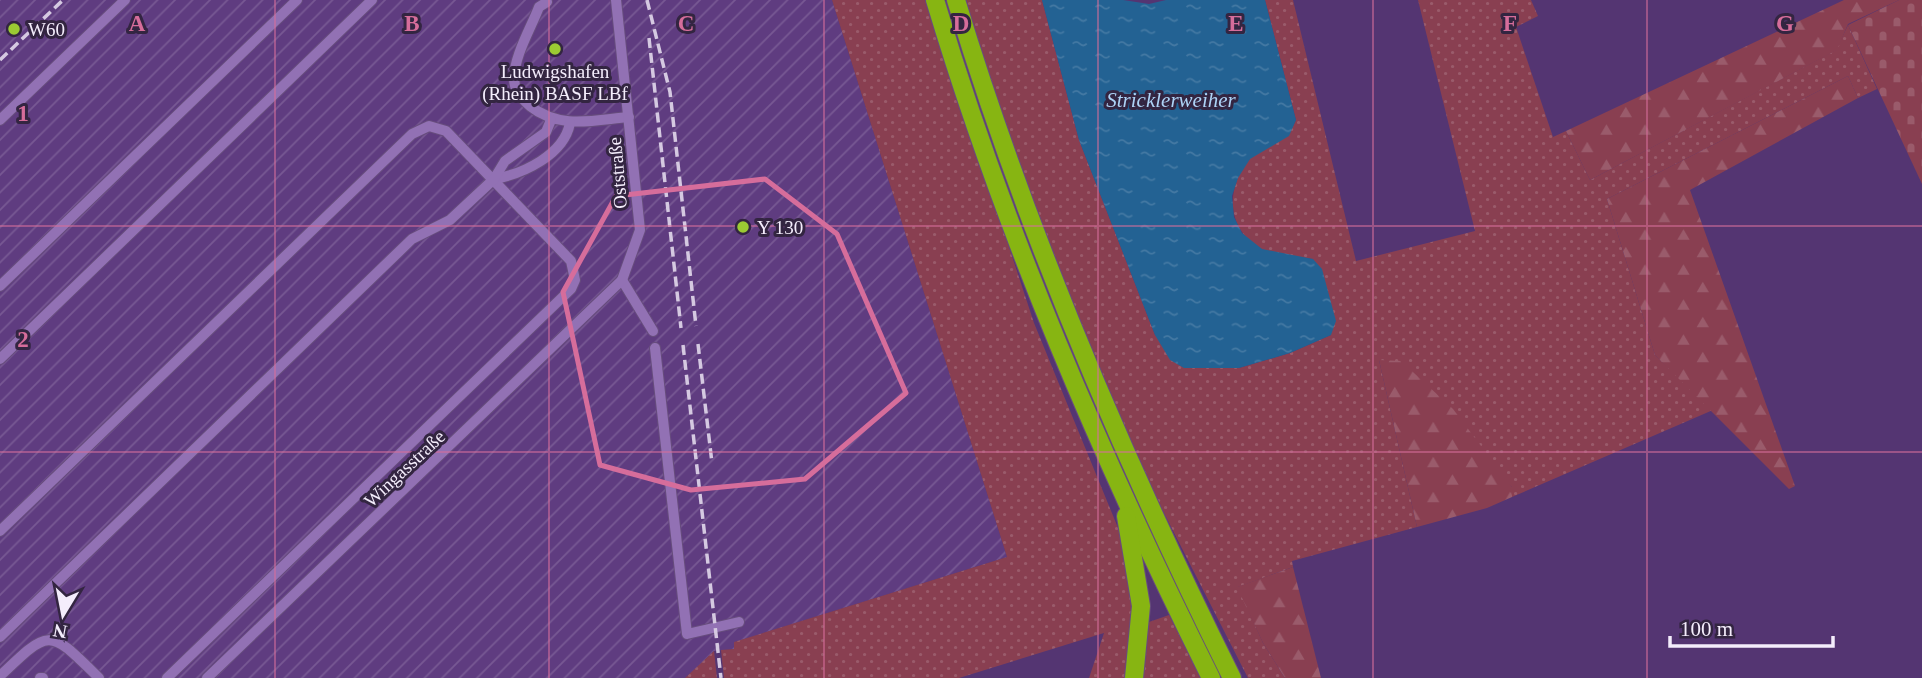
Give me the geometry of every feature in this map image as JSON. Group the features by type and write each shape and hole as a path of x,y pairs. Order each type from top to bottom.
{"highway":[{"path":"935,0 1038,298 1124,495 1211,678"},
{"path":"956,0 1023,202 1057,291 1151,513 1232,678"},
{"path":"1124,495 1140,606 1141,625 1134,678"}],"street":[{"path":"0,120 125,0"},
{"path":"0,286 297,0"},
{"path":"0,359 372,0"},
{"name":"Oststraße","path":"616,0 640,230 622,280"},
{"path":"547,2 539,7 514,79 518,93 526,103 551,120 570,123 629,117"},
{"path":"0,637 412,239 450,220 494,179 505,162 546,132 551,120"},
{"path":"494,179 518,175 561,145 568,134 570,123"},
{"path":"0,531 412,134 429,126 446,131 571,261 575,280 571,289 167,678"},
{"path":"622,280 653,331"},
{"name":"Wingasstraße","path":"207,678 622,280"},
{"path":"655,348 687,635 739,622"},
{"path":"0,676 34,643 53,639 64,643 99,678"}],"highlighted area":[{"path":"765,179 837,234 906,393 805,479 691,490 600,465 563,292 616,196"}],"shaded area":[{"path":"0,0 832,0 1007,557 735,642 735,649 714,651 685,678 0,678"}],"green space":[{"path":"832,0 928,0 1034,323 1123,540 1131,609 1127,678 1089,678 1104,633 959,678 724,678 721,650 734,649 734,642 1007,557"},
{"path":"964,0 1042,0 1079,140 1155,335 1239,368 1290,353 1331,335 1313,259 1279,255 1260,248 1241,230 1233,208 1233,196 1241,171 1255,154 1280,141 1296,120 1265,0 1293,0 1356,261 1475,231 1418,0 1531,0 1538,16 1516,27 1553,137 1566,131 1590,180 1836,50 1848,25 1877,89 1858,98 1848,76 1607,199 1655,355 1713,410 1512,497 1512,487 1379,360 1417,527 1292,561 1293,567 1238,587 1263,643 1285,678 1248,678 1138,462 1038,223"},
{"path":"1844,0 1899,0 1848,24 1837,50 1590,180 1566,131"},
{"path":"1899,0 1922,0 1922,184 1848,25"},
{"path":"1848,76 1858,98 1690,190 1795,486 1789,489 1655,355 1607,199"},
{"path":"1379,360 1401,361 1453,409 1512,487 1512,497 1487,508 1417,527"},
{"path":"1293,567 1321,678 1285,678 1263,643 1237,587"},
{"path":"1169,615 1201,678 1143,678 1149,622"},
{"path":"714,651 717,678 685,678"}],"water":[{"name":"Stricklerweiher","path":"1042,0 1123,0 1149,4 1166,0 1265,0 1296,120 1289,136 1250,159 1238,178 1232,196 1234,217 1242,233 1262,249 1313,259 1322,269 1336,321 1331,335 1290,353 1239,368 1184,368 1170,360 1155,335 1079,140"}],"railway":[{"path":"0,60 63,0"},
{"path":"647,0 670,92 696,326"},
{"path":"649,38 681,328"},
{"path":"698,344 712,463"},
{"path":"683,345 721,678"}],"place":[{"name":"W60","path":"14,29"},
{"name":"Ludwigshafen (Rhein) BASF LBf","path":"555,49"},
{"name":"Y 130","path":"743,227"}]}
